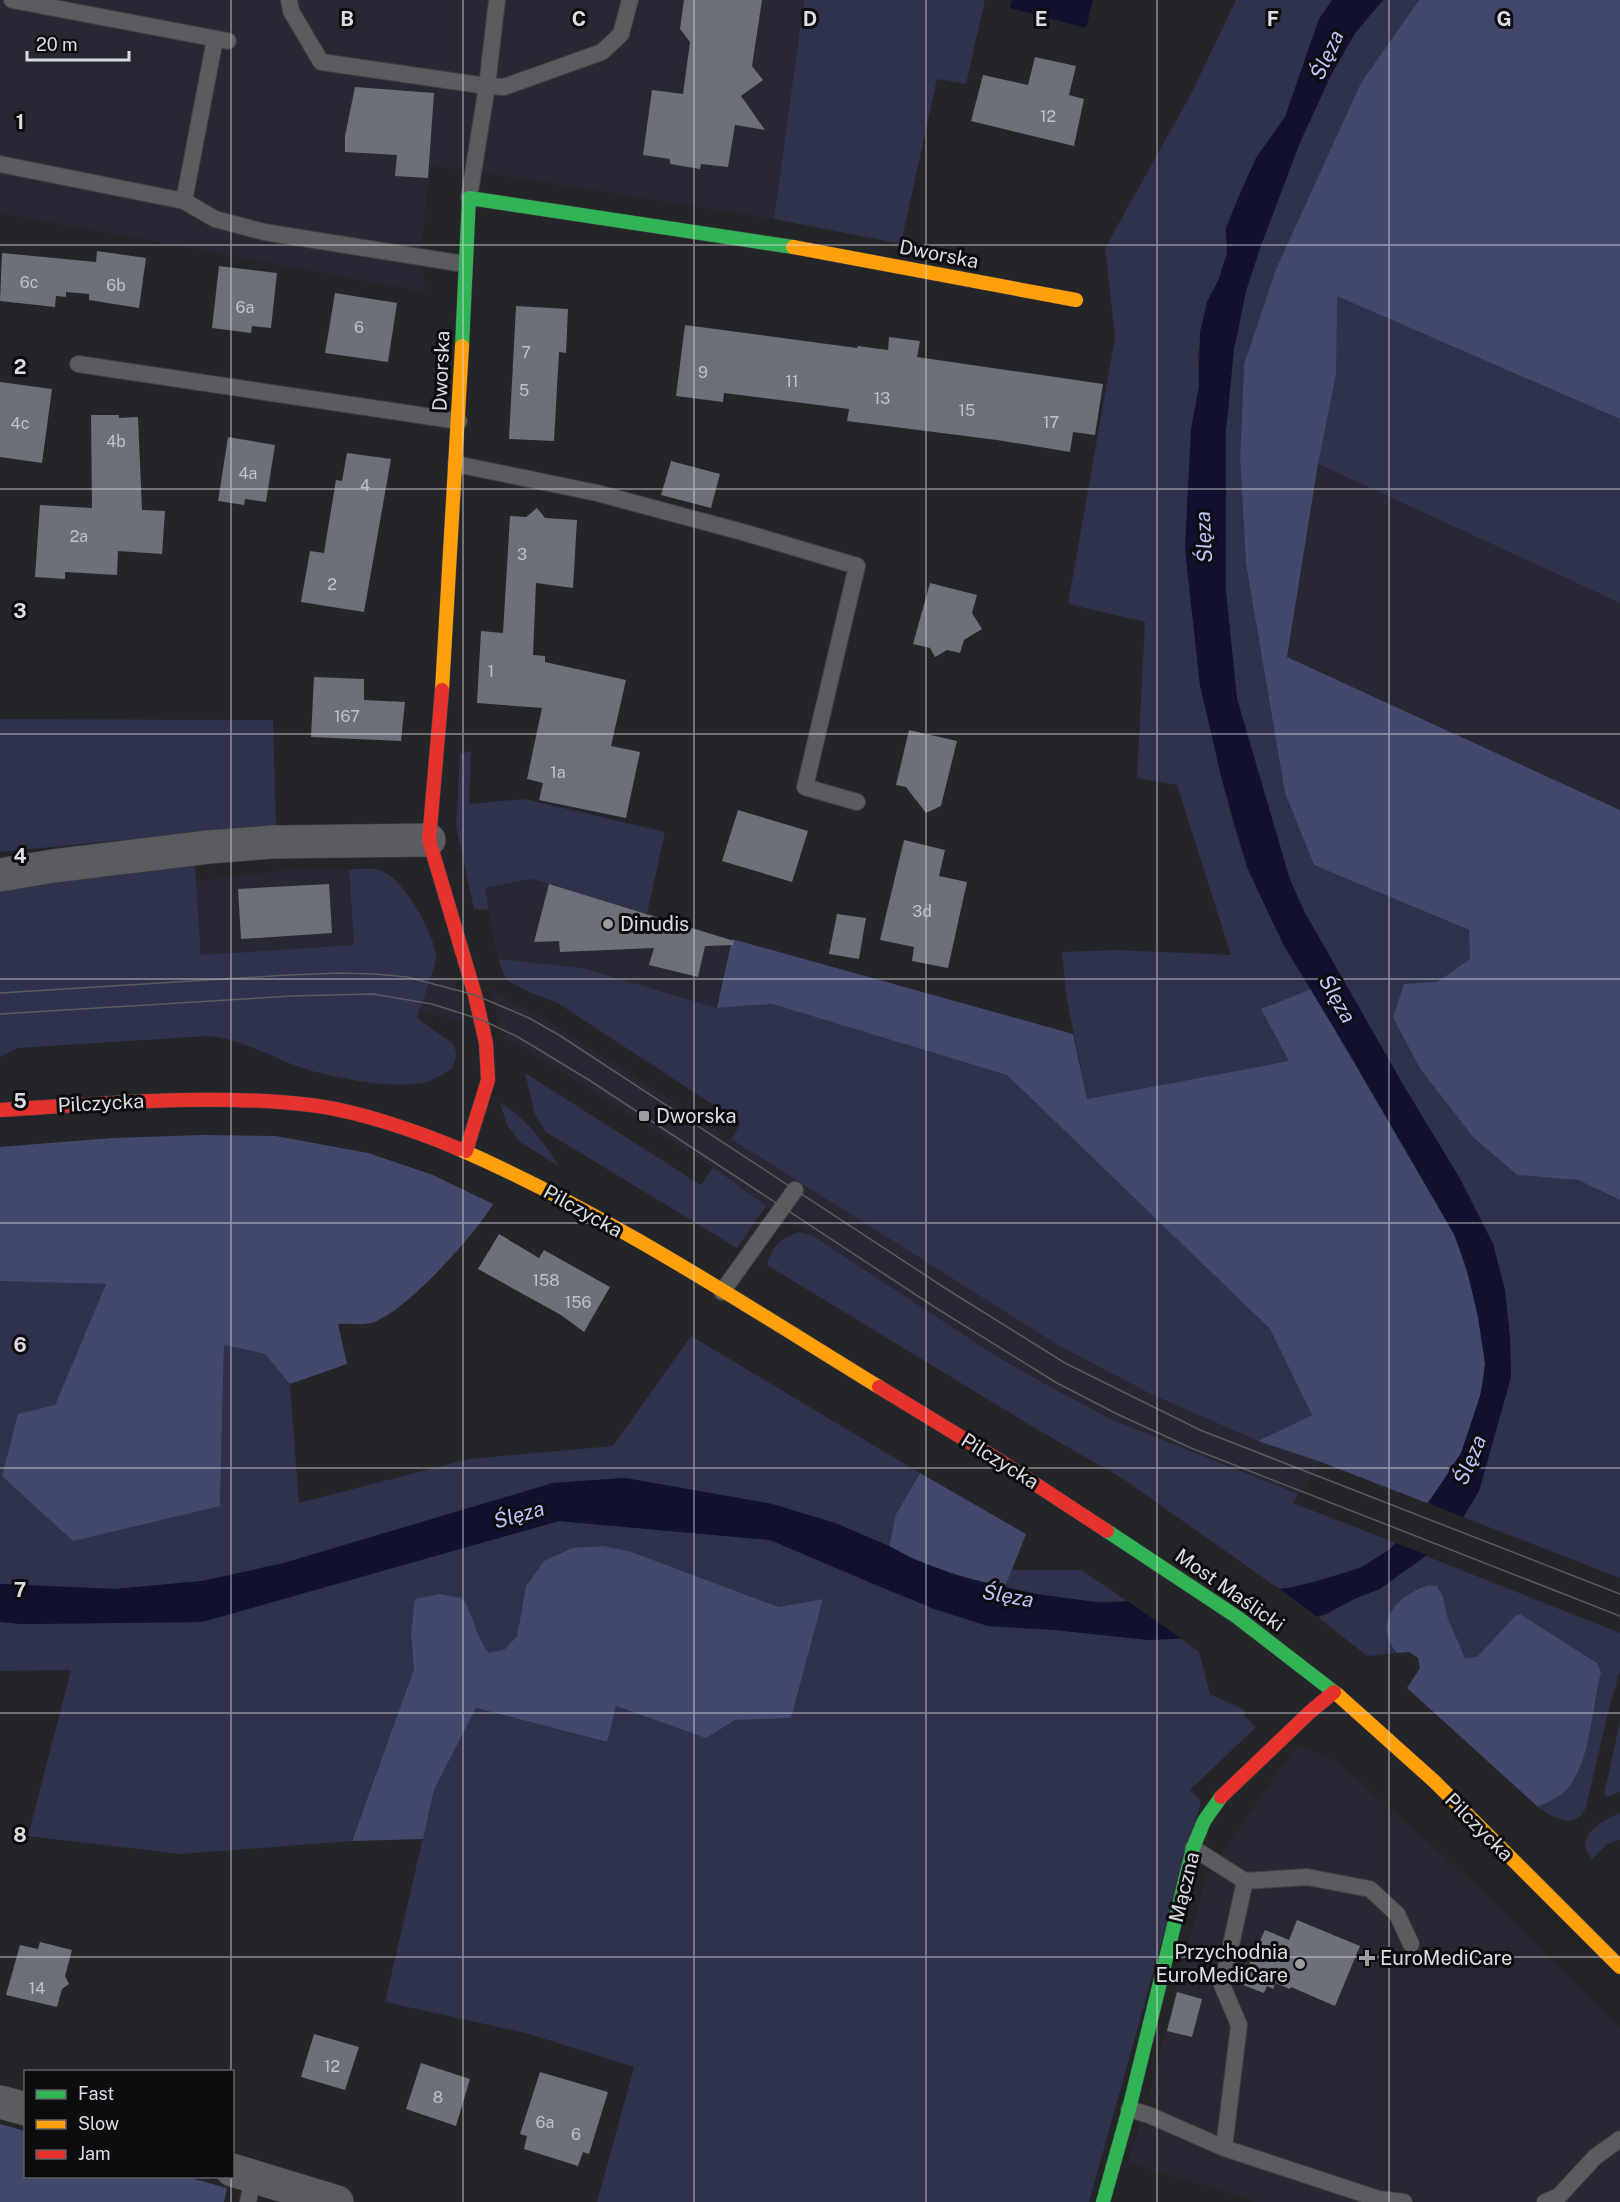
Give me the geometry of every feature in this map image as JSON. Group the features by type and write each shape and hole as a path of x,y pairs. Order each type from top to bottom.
{"street":[{"name":"Dworska","path":"466,1151 488,1080 486,1043 475,995 429,840 439,744 459,421 464,264 469,198 827,252 1076,300"},
{"path":"0,875 143,854 236,844 429,840"},
{"name":"Pilczycka","path":"0,1110 151,1101 275,1102 311,1105 347,1112 434,1138 466,1151 562,1198 987,1453 1100,1526"},
{"name":"Most Maślicki","path":"1100,1526 1211,1599 1334,1692"},
{"name":"Pilczycka","path":"1334,1692 1435,1782 1620,1967"},
{"name":"Mączna","path":"1103,2202 1129,2109 1193,1848 1204,1821 1221,1797 1334,1692"},
{"path":"0,2102 24,2108"},
{"path":"245,2183 337,2202"}],"lane":[{"path":"12,0 221,40 184,201"},
{"path":"289,0 291,11 321,62 504,87 602,52 621,34 630,0"},
{"path":"469,198 487,86 497,0"},
{"path":"0,164 184,201 215,219 264,232 464,264"},
{"path":"78,364 459,421"},
{"path":"456,464 597,493 857,566 805,787 857,802"},
{"path":"722,1292 795,1190"},
{"path":"1193,1848 1245,1881 1307,1877 1370,1889 1397,1914 1412,1944"},
{"path":"1224,2148 1239,2025 1222,1984 1245,1881"},
{"path":"1129,2109 1149,2115 1224,2148 1379,2199 1404,2202"},
{"path":"1545,2202 1559,2196 1595,2157 1620,2139"}],"shaded area":[{"path":"0,0 804,0 774,219 430,166 419,271 424,275 425,292 0,213"},
{"path":"804,0 985,0 966,84 937,79 901,244 774,219"},
{"path":"1236,0 1332,0 1319,20 1285,117 1256,158 1227,228 1227,253 1219,279 1207,303 1198,354 1199,386 1191,430 1185,549 1200,685 1232,819 1247,867 1283,944 1311,989 1261,1009 1289,1061 1087,1099 1066,995 1062,952 1117,950 1231,955 1177,785 1137,778 1145,622 1068,604 1115,337 1105,248 1191,94"},
{"path":"1383,0 1419,0 1361,84 1276,269 1244,364 1240,459 1246,564 1285,793 1314,865 1469,930 1471,958 1393,1018 1421,1070 1473,1137 1517,1175 1578,1180 1620,1200 1620,1578 1463,1517 1479,1491 1511,1377 1505,1290 1493,1244 1459,1177 1305,913 1290,880 1237,699 1226,592 1226,431 1234,349 1246,291 1300,142 1332,73 1355,33"},
{"path":"1419,0 1620,0 1620,419 1337,296 1336,374 1318,464 1287,657 1620,810 1620,1200 1578,1180 1517,1175 1473,1137 1421,1070 1393,1018 1404,984 1437,982 1470,959 1469,930 1314,865 1285,793 1246,564 1240,459 1244,364 1276,269 1361,83"},
{"path":"1336,295 1620,419 1620,603 1318,464 1336,374"},
{"path":"1318,464 1620,603 1620,810 1287,657"},
{"path":"0,719 273,720 276,825 0,852"},
{"path":"471,751 469,804 525,799 665,832 647,914 532,879 485,888 489,910 474,909 456,826 460,754"},
{"path":"195,865 201,955 354,945 349,870 377,869 394,879 418,910 434,946 436,961 417,1018 453,1044 457,1054 452,1069 430,1081 413,1084 397,1085 359,1081 304,1069 240,1043 208,1036 17,1048 0,1057 0,885"},
{"path":"288,870 349,870 354,945 201,955 196,881"},
{"path":"532,879 732,939 717,1008 583,968 498,959 484,888"},
{"path":"732,939 1073,1034 1087,1099 1289,1061 1261,1009 1311,989 1454,1234 1479,1315 1485,1364 1476,1410 1461,1453 1427,1503 1321,1462 1258,1441 1312,1415 1270,1329 1007,1075 772,1004 717,1008"},
{"path":"498,959 583,968 717,1008 772,1004 1007,1075 1270,1329 1312,1415 1258,1441 1153,1395 1061,1347 731,1139 741,1123 556,1002 531,993 506,980"},
{"path":"430,976 454,981 466,1023 419,1011"},
{"path":"490,989 545,1019 1061,1347 1153,1395 1258,1441 1321,1462 1298,1494 1115,1421 1054,1389 933,1315 766,1206 713,1167 525,1049 504,1039"},
{"path":"525,1073 701,1185 713,1167 766,1206 737,1248 546,1132 535,1115"},
{"path":"500,1103 526,1123 560,1167 520,1142 507,1125"},
{"path":"202,1135 276,1136 368,1153 433,1175 493,1204 484,1218 438,1272 401,1305 385,1317 371,1323 338,1324 347,1364 290,1384 265,1354 224,1345 220,1506 73,1541 2,1476 18,1414 55,1405 106,1284 0,1281 0,1147 112,1138"},
{"path":"799,1232 813,1236 990,1352 1115,1421 1298,1494 1293,1503 1396,1543 1385,1553 1360,1568 1279,1589 1122,1478 1038,1430 767,1265 778,1244"},
{"path":"0,1281 106,1284 55,1405 220,1506 224,1345 265,1354 290,1384 299,1503 469,1459 613,1446 691,1336 920,1473 896,1514 889,1546 835,1523 772,1504 625,1478 553,1483 284,1563 202,1581 115,1589 0,1584"},
{"path":"920,1473 1026,1534 1005,1587 946,1571 889,1546 896,1514"},
{"path":"559,1521 770,1540 894,1593 988,1626 1055,1630 1149,1640 1181,1638 1199,1652 1210,1694 1245,1710 1244,1715 1256,1727 1190,1790 1201,1801 1089,2202 597,2202 634,2067 526,2033 385,2002 434,1790 476,1708 606,1742 616,1706 706,1737 735,1720 791,1718 823,1599 779,1607 632,1552 572,1548 544,1561 526,1586 517,1636 505,1649 489,1654 479,1640 475,1627 411,1635 414,1669 352,1841 180,1854 28,1836 71,1670 0,1671 0,1622 22,1624 202,1622"},
{"path":"603,1546 632,1552 779,1607 823,1599 791,1718 735,1720 706,1738 616,1706 607,1742 476,1708 434,1790 423,1839 352,1841 414,1669 411,1635 415,1599 439,1594 462,1598 480,1639 489,1653 505,1649 517,1636 526,1586 544,1561 572,1548"},
{"path":"1426,1556 1620,1633 1620,1672 1610,1704 1586,1807 1577,1819 1557,1818 1538,1807 1566,1790 1589,1738 1600,1673 1597,1663 1520,1614 1515,1616 1477,1657 1464,1658 1448,1619 1443,1597 1428,1585 1406,1596 1391,1612 1387,1621 1387,1631 1390,1642 1397,1653 1367,1656 1318,1617 1413,1566"},
{"path":"1012,1570 1081,1570 1127,1601 1081,1600 1005,1587"},
{"path":"1428,1585 1437,1586 1443,1597 1448,1619 1465,1658 1477,1657 1515,1616 1520,1614 1597,1663 1601,1672 1586,1750 1574,1779 1557,1797 1538,1807 1407,1688 1420,1668 1418,1658 1409,1652 1397,1653 1390,1642 1387,1621 1398,1603 1406,1596"},
{"path":"1620,1722 1620,1792 1607,1797 1604,1794"},
{"name":"EuroMediCare","path":"1297,1745 1336,1761 1479,1888 1620,2028 1620,2202 1253,2202 1253,2200 1128,2163 1140,2124 1158,2107 1149,2096 1206,1876"},
{"path":"1620,1813 1620,1840 1607,1844 1592,1860 1585,1848 1589,1835 1602,1822"},
{"path":"0,2124 24,2131 24,2178 191,2178 227,2188 224,2202 0,2202"}],"water":[{"path":"1012,0 1093,0 1086,28 1010,8"},
{"name":"Ślęza","path":"1332,0 1383,0 1355,33 1332,73 1300,142 1246,291 1234,349 1226,431 1226,592 1237,699 1290,880 1305,913 1459,1177 1493,1244 1505,1290 1511,1377 1479,1491 1451,1537 1380,1589 1354,1599 1326,1614 1234,1636 1149,1640 1055,1630 988,1626 934,1609 770,1540 559,1521 202,1622 22,1624 0,1622 0,1584 115,1589 202,1581 284,1563 553,1483 625,1478 772,1504 835,1523 913,1559 961,1577 1036,1594 1103,1603 1289,1588 1317,1581 1360,1568 1389,1550 1416,1522 1461,1453 1481,1393 1485,1364 1478,1317 1466,1266 1454,1234 1283,944 1247,867 1222,780 1200,685 1185,549 1191,430 1199,386 1200,332 1207,302 1219,279 1227,253 1226,228 1256,158 1285,117 1319,19"}],"pier":[{"path":"1425,1502 1466,1518 1453,1539 1430,1556 1393,1542 1414,1520"},
{"path":"1276,1586 1320,1619 1234,1639 1185,1641 1123,1598 1196,1594"}],"building":[{"path":"684,0 762,0 752,66 763,80 741,96 765,130 735,125 728,167 701,164 700,169 670,164 670,159 643,155 652,90 683,94 690,42 680,29"},
{"path":"1035,57 1076,66 1069,95 1084,99 1074,146 971,121 983,75 1028,85"},
{"path":"355,87 434,93 428,178 395,176 397,155 345,152 345,136"},
{"path":"97,251 146,258 139,308 89,300 89,294 66,292 66,297 56,296 55,307 0,301 2,253 96,262"},
{"path":"219,266 277,273 271,328 252,326 251,333 212,328"},
{"path":"335,293 397,303 388,362 325,353"},
{"path":"516,306 568,309 566,353 559,352 554,441 509,439"},
{"path":"685,325 857,348 858,346 888,350 889,337 920,341 917,357 1103,384 1095,435 1073,432 1070,452 997,440 847,421 849,409 724,393 723,402 676,396"},
{"path":"0,382 52,389 42,463 0,457"},
{"path":"91,415 119,415 119,418 138,417 142,510 165,511 162,554 118,551 117,575 65,572 65,579 35,577 40,505 92,508"},
{"path":"228,437 275,445 266,502 245,499 244,505 218,501"},
{"path":"347,453 391,459 364,612 301,602 310,551 324,553 336,480 342,481"},
{"path":"671,461 720,474 711,508 661,495"},
{"path":"537,508 545,518 577,520 573,588 536,583 533,655 545,656 545,662 626,680 611,746 640,752 626,818 539,800 543,783 527,779 542,708 477,703 481,631 503,633 510,516 526,517"},
{"path":"930,583 977,595 972,613 982,629 964,640 960,653 947,650 935,657 930,648 913,644"},
{"path":"314,677 364,679 364,700 405,702 401,741 311,737"},
{"path":"909,730 957,741 941,806 926,813 906,787 896,785"},
{"path":"738,810 808,831 792,882 722,861"},
{"path":"904,840 945,850 939,876 967,882 948,968 912,961 914,947 880,940"},
{"path":"329,884 332,933 241,939 238,889"},
{"name":"Dinudis","path":"549,884 734,941 733,945 705,946 698,977 649,965 654,948 560,952 559,941 534,942"},
{"path":"837,914 866,918 859,959 829,954"},
{"path":"499,1234 539,1258 544,1250 610,1287 584,1332 561,1315 478,1269"},
{"name":"Przychodnia EuroMediCare","path":"1297,1920 1360,1946 1335,2006 1291,1987 1290,1989 1275,1983 1273,1989 1267,1986 1264,1993 1240,1984 1265,1930 1289,1940"},
{"path":"40,1942 72,1950 65,1976 69,1984 62,1989 57,2007 6,1995 20,1945 38,1949"},
{"path":"1177,1992 1202,1999 1192,2037 1167,2031"},
{"path":"314,2034 359,2047 345,2090 301,2077"},
{"path":"421,2063 470,2079 456,2126 406,2109"},
{"path":"540,2072 608,2092 589,2154 583,2152 578,2166 524,2149 527,2136 520,2134"}],"tram line":[{"path":"0,993 340,973 407,977 475,995 529,1018 559,1035 948,1290 1065,1363 1200,1430 1620,1594"},
{"path":"0,1014 291,996 373,994 432,1004 482,1020 518,1037 589,1080 936,1308 1057,1383 1191,1448 1620,1616"}],"traffic: fast":[{"path":"462,346 469,198 793,247"},
{"path":"1107,1531 1237,1617 1338,1695"},
{"path":"1103,2202 1129,2109 1193,1848 1204,1821 1221,1797"}],"traffic: slow":[{"path":"793,247 1076,300"},
{"path":"442,690 462,346"},
{"path":"459,1149 567,1201 673,1260 879,1387"},
{"path":"1338,1695 1435,1782 1620,1967"}],"traffic: jam":[{"path":"442,690 429,840 475,995 486,1043 488,1080 466,1151"},
{"path":"0,1110 194,1100 310,1105 366,1116 459,1149"},
{"path":"879,1387 997,1459 1107,1531"},
{"path":"1221,1797 1334,1692"}],"place":[{"name":"Dinudis","path":"608,924"},
{"name":"Dworska","path":"644,1116"},
{"name":"EuroMediCare","path":"1367,1958"},
{"name":"Przychodnia EuroMediCare","path":"1300,1964"}]}
